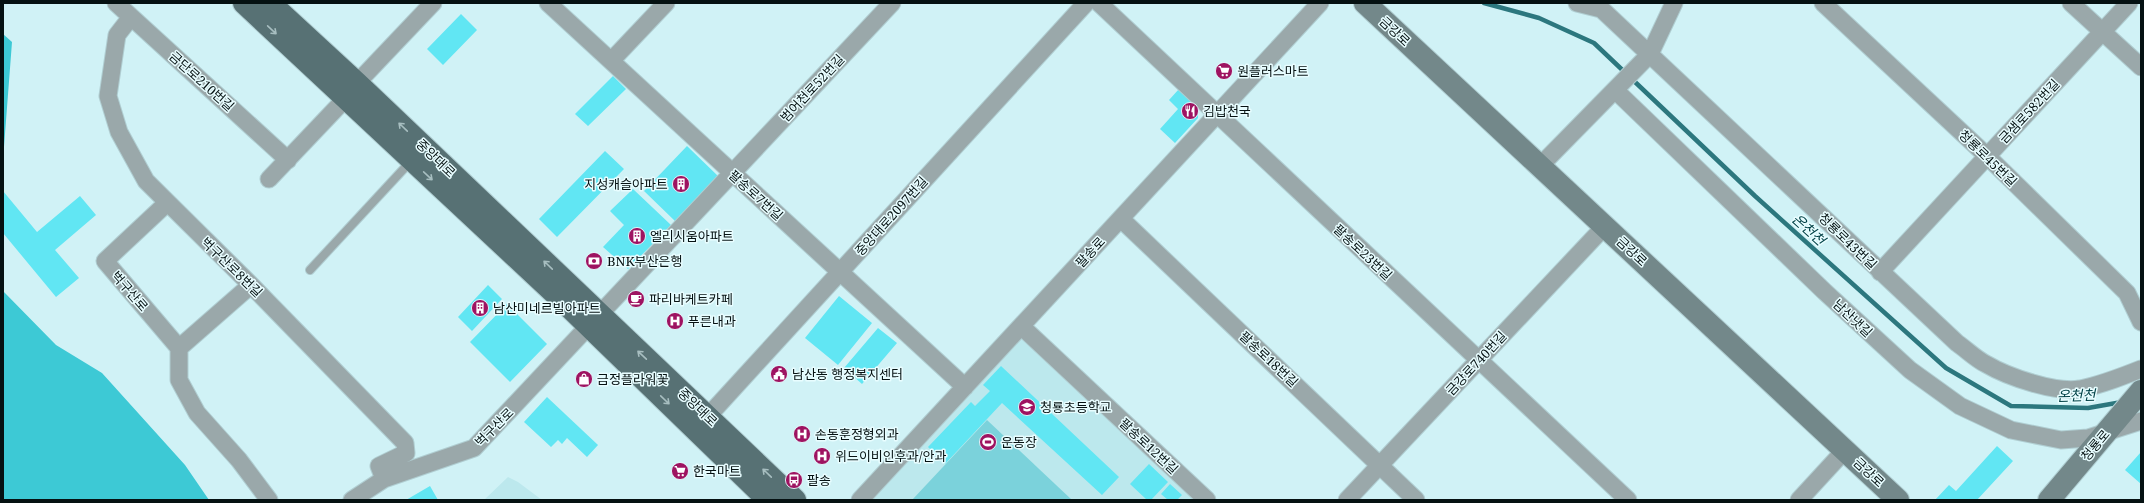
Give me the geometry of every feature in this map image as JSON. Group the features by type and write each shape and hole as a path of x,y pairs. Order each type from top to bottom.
{"main road":[{"name":"중앙대로","path":"244,3 352,90 702,423 795,500"},
{"name":"중앙대로","path":"270,3 352,90 412,161 595,321"},
{"name":"중앙대로","path":"702,423 768,500"}],"street":[{"name":"금단로210번길","path":"116,3 288,160"},
{"path":"269,179 433,3"},
{"name":"팔송로7번길","path":"548,3 964,387"},
{"path":"612,62 666,3"},
{"name":"범어천로52번길","path":"731,173 892,3"},
{"name":"중앙대로2097번길","path":"702,423 1086,3"},
{"name":"팔송로23번길","path":"1099,3 1628,500"},
{"name":"팔송로","path":"860,500 1320,3"},
{"name":"금강로","path":"1365,3 1898,500"},
{"path":"1578,3 1598,6"},
{"path":"1540,166 1645,59 1674,3"},
{"path":"2072,3 2141,67"},
{"name":"금샘로582번길","path":"1880,272 2129,3"},
{"name":"청룡로45번길","path":"1829,5 1987,156 2127,293 2141,322"},
{"name":"청룡로43번길","path":"1598,6 1645,59 1957,343 1986,364 2016,378 2045,386 2078,389 2110,381 2141,369"},
{"name":"벅구산로8번길","path":"131,17 117,35 108,96 119,132 146,181 251,285 405,443 406,453 379,466 384,479"},
{"name":"남산냇길","path":"1617,88 1825,292 1910,370 1960,406 2011,430 2061,440 2088,438 2106,433"},
{"path":"595,321 731,173"},
{"name":"벅구산로","path":"167,203 105,261 179,348"},
{"name":"팔송로18번길","path":"1120,218 1380,464 1416,500"},
{"name":"금강로740번길","path":"1347,500 1605,226"},
{"path":"251,285 179,348 179,380 197,412 238,460 269,500"},
{"name":"벅구산로","path":"352,500 384,479 474,448 595,321"},
{"name":"팔송로12번길","path":"1021,326 1207,500"},
{"name":"청룡로","path":"2049,500 2106,433 2133,416 2141,391"},
{"path":"1799,500 1845,450"}],"lane":[{"name":"중앙대로","path":"310,270 412,161"}],"shaded area":[{"path":"3,34 12,42 3,160"},
{"path":"3,291 56,345 102,373 185,465 209,500 3,500"},
{"name":"청룡초등학교","path":"1024,334 1197,500 866,500 899,466 904,466 922,447 921,442"},
{"name":"운동장","path":"987,420 1072,500 912,500"},
{"path":"508,477 518,482 542,500 484,500"}],"building":[{"path":"461,14 477,30 443,65 427,49"},
{"path":"613,76 626,89 588,126 575,114"},
{"path":"1179,89 1198,106 1198,118 1175,143 1160,129 1178,109 1169,100"},
{"name":"지성캐슬아파트","path":"687,146 718,176 675,221 644,191"},
{"path":"605,151 624,169 557,237 539,219"},
{"name":"엘리시움아파트","path":"633,189 671,225 628,269 603,247 624,225 610,211"},
{"path":"3,191 37,232 80,196 96,215 55,250 79,278 56,297 3,233"},
{"name":"남산미네르빌아파트","path":"488,285 502,299 472,331 458,317"},
{"path":"839,296 872,323 838,365 805,338"},
{"path":"507,304 547,344 510,382 470,342"},
{"path":"878,328 897,343 862,384 844,368"},
{"path":"1001,366 1119,477 1102,495 1002,403 945,464 928,447 971,402 975,406 990,391 983,385"},
{"path":"547,397 598,445 587,457 567,438 562,444 558,440 551,447 524,422"},
{"path":"1997,446 2013,461 1977,500 1935,500 1949,485 1956,491"},
{"path":"2141,452 2141,484 2125,470"},
{"path":"1149,464 1168,482 1151,500 1147,500 1130,484"},
{"path":"1170,484 1182,495 1177,500 1168,500 1161,494"},
{"path":"430,486 438,500 406,500"}],"waterway":[{"name":"온천천","path":"1484,3 1539,18 1594,43 1755,196 1946,368 2011,406 2088,408 2122,402"}],"place":[{"name":"원플러스마트","path":"1224,71"},
{"name":"김밥천국","path":"1190,111"},
{"name":"지성캐슬아파트","path":"681,184"},
{"name":"엘리시움아파트","path":"637,236"},
{"name":"BNK부산은행","path":"594,261"},
{"name":"파리바케트카페","path":"636,299"},
{"name":"남산미네르빌아파트","path":"480,308"},
{"name":"푸른내과","path":"675,321"},
{"name":"남산동 행정복지센터","path":"779,374"},
{"name":"금정플라워꽃","path":"584,379"},
{"name":"청룡초등학교","path":"1027,407"},
{"name":"손동훈정형외과","path":"802,434"},
{"name":"운동장","path":"988,442"},
{"name":"위드이비인후과/안과","path":"822,456"},
{"name":"한국마트","path":"680,471"},
{"name":"팔송","path":"794,480"}]}
